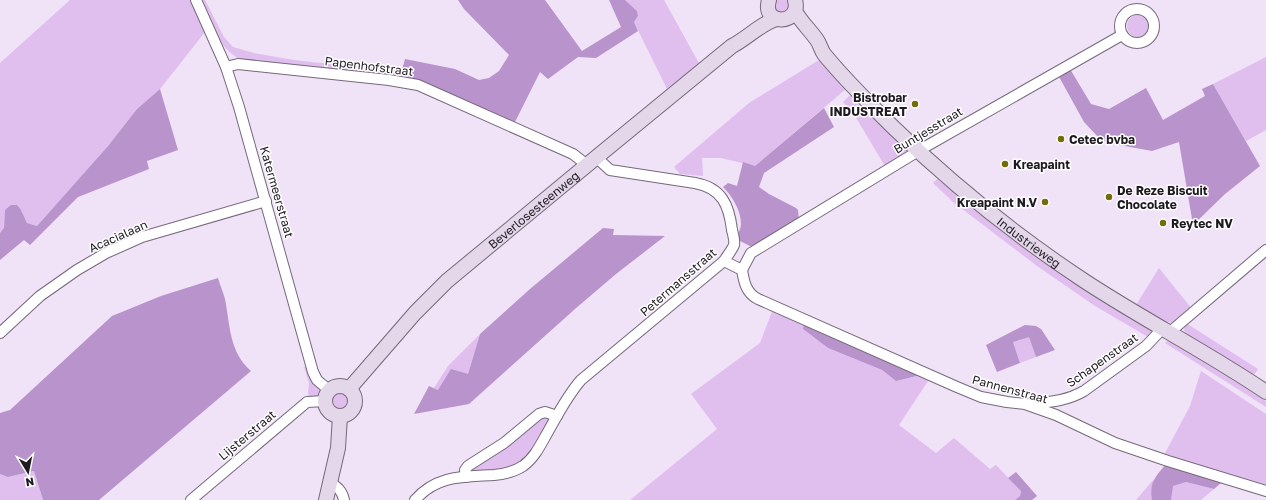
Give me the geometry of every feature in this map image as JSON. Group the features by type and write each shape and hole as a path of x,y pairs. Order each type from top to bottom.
{"street":[{"name":"Katermeerstraat","path":"196,0 226,67 266,201 313,372 327,396"},
{"name":"Industrieweg","path":"768,2 771,15 780,20 791,23 811,45 823,52"},
{"name":"Beverlosesteenweg","path":"349,389 415,313 437,291 591,161 732,46 761,17 768,2"},
{"name":"Industrieweg","path":"780,20 790,17 796,4"},
{"name":"Industrieweg","path":"796,4 823,52 872,107 918,151 990,213 1083,280 1127,308 1240,374 1266,392"},
{"name":"Beverlosesteenweg","path":"732,46 744,40 770,21 780,20"},
{"name":"Buntjesstraat","path":"751,253 918,151 1122,35"},
{"name":"Papenhofstraat","path":"226,67 238,64 389,80 418,85 591,161"},
{"path":"591,161 610,170 695,183 705,185 712,189 722,197 726,204 734,244 751,253 742,270 724,261"},
{"name":"Acacialaan","path":"0,333 40,296 77,270 106,253 142,237 266,201"},
{"name":"Petermansstraat","path":"415,500 430,486 438,482 448,479 505,474 525,465 533,457 572,390 581,380 724,261 734,244"},
{"name":"Schapenstraat","path":"1025,404 1052,402 1075,396 1084,391 1167,330 1266,250"},
{"name":"Pannenstraat","path":"742,270 744,282 748,290 758,299 975,394 1001,401 1025,404 1056,415 1115,443 1266,491"},
{"path":"341,386 349,389 355,400 354,408 349,413 340,416 332,414 328,410 327,396 332,388 341,386"},
{"name":"Lijsterstraat","path":"191,500 307,402 327,396"},
{"path":"466,477 465,470 468,466 504,443 539,414 545,412 557,416"},
{"path":"326,500 338,448 340,416"},
{"path":"330,483 339,488 343,493 344,500"}],"shaded area":[{"path":"70,0 191,0 205,32 160,89 137,109 108,146 37,226 27,223 21,210 5,210 4,229 0,233 0,63"},
{"path":"202,0 205,0 224,37 233,47 254,53 294,60 330,64 370,64 402,68 400,77 245,62 228,51 222,44 213,28"},
{"path":"458,0 545,0 582,51 621,27 609,0 625,0 637,11 638,16 634,22 638,31 596,58 578,57 548,79 540,72 514,124 400,77 405,59 455,69 479,80 489,78 499,71 509,55 464,9"},
{"path":"625,0 664,0 700,65 667,89 634,22 638,16 637,11"},
{"path":"775,0 789,0 790,9 781,14 775,10"},
{"path":"1138,15 1146,18 1149,26 1146,34 1138,37 1130,34 1127,26 1130,18"},
{"path":"1266,57 1266,130 1246,141 1213,84"},
{"path":"819,60 846,89 755,166 721,158 702,158 703,176 680,174 674,167 749,103"},
{"path":"1070,69 1091,104 1109,109 1146,88 1163,120 1205,96 1202,89 1213,84 1260,166 1225,194 1193,225 1179,142 1152,151 1102,141 1084,122 1058,75"},
{"path":"160,89 178,150 147,161 149,169 78,197 30,245 24,240 0,260 0,233 4,228 5,210 11,205 17,205 27,223 37,226 108,146 137,109"},
{"path":"851,94 906,149 906,153 886,168 855,116 843,102"},
{"path":"824,108 834,127 764,173 759,187 796,208 798,210 799,221 754,248 736,239 741,226 741,219 733,199 723,187 728,183 737,186 743,162 755,166"},
{"path":"937,179 1019,245 1057,271 1153,331 1148,337 1095,306 1037,266 953,202 933,183"},
{"path":"603,228 614,229 613,235 665,236 616,274 575,309 469,404 414,414 429,386 438,390 451,369 468,374 480,334 530,289"},
{"path":"1159,268 1192,309 1175,323 1166,322 1136,305"},
{"path":"218,278 225,299 234,346 238,355 251,371 99,500 43,500 34,471 8,477 0,474 0,413 10,410 112,316 161,296"},
{"path":"773,309 804,323 803,329 828,348 882,370 896,381 921,375 930,378 899,425 936,453 954,438 990,469 996,465 1021,491 1020,496 1015,500 630,500 717,429 691,394 760,343"},
{"path":"804,323 921,375 896,381 882,370 828,348 803,329"},
{"path":"1185,323 1258,369 1254,375 1187,334 1184,331"},
{"path":"1025,325 1036,326 1041,329 1055,350 1036,357 1029,337 1013,342 1020,363 997,372 986,345"},
{"path":"480,334 468,374 438,390 434,388 448,366"},
{"path":"1029,336 1036,357 1020,363 1013,342"},
{"path":"1169,340 1266,401 1266,407 1165,343"},
{"path":"308,366 320,390 318,397 309,398 309,383 304,367"},
{"path":"1201,371 1266,414 1266,488 1163,457 1190,406"},
{"path":"340,394 345,396 347,401 345,406 340,408 335,406 333,401 335,396"},
{"path":"541,415 551,417 534,451 517,467 469,474 468,469"},
{"path":"1167,463 1221,483 1214,489 1186,482 1173,486 1171,500 1152,500 1151,494 1154,480"},
{"path":"34,471 43,500 0,500 0,474 8,477"},
{"path":"1016,472 1037,496 1032,500 1015,500 1020,496 1021,491 1008,478"},
{"path":"1154,479 1151,491 1152,500 1136,500"},
{"path":"1186,482 1214,489 1201,500 1171,500 1172,486"}],"place":[{"name":"Bistrobar INDUSTREAT","path":"915,104"},
{"name":"Cetec bvba","path":"1061,139"},
{"name":"Kreapaint","path":"1005,164"},
{"name":"De Reze Biscuit Chocolate","path":"1109,197"},
{"name":"Kreapaint N.V","path":"1045,202"},
{"name":"Reytec NV","path":"1163,223"}]}
